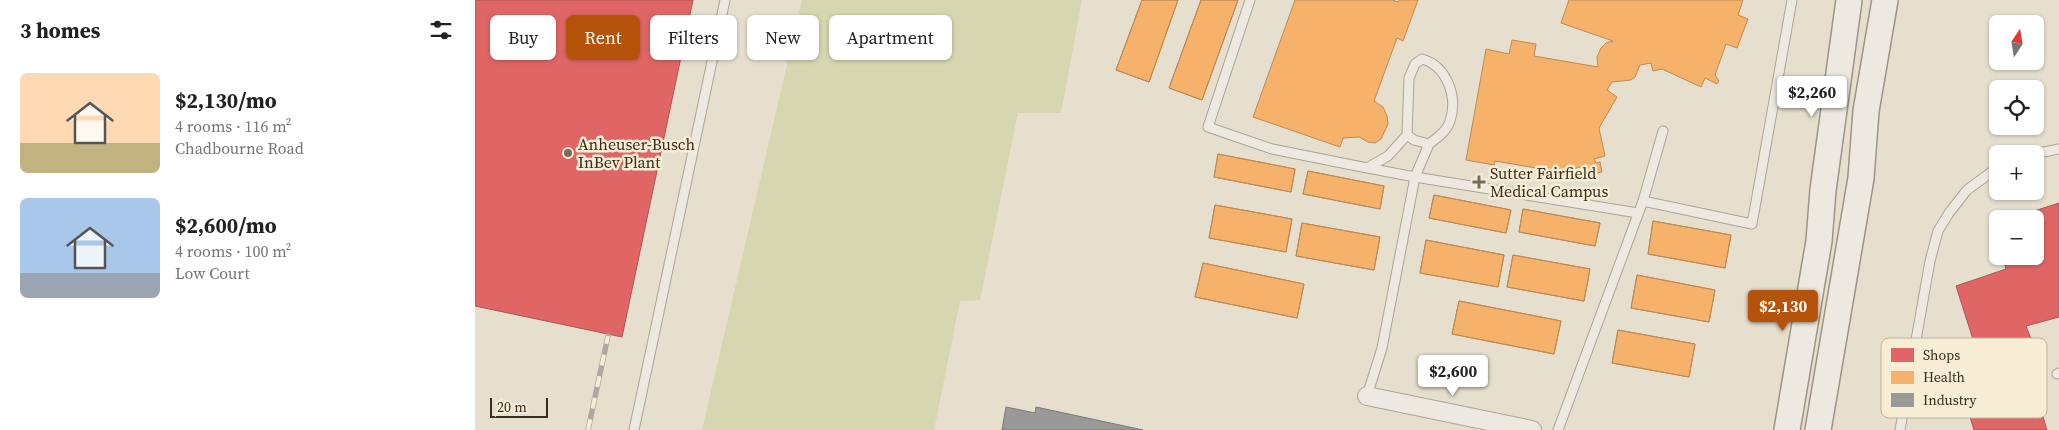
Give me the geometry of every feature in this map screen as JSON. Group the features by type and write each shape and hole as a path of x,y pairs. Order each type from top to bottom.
{"main road":[{"path":"1787,430 1819,241 1823,190 1849,0"},
{"path":"1818,430 1861,178 1866,111 1885,0"}],"street":[{"path":"1367,396 1532,430"}],"lane":[{"path":"634,430 725,0"},
{"path":"1250,0 1208,127 1272,149 1415,178 1638,213"},
{"path":"1643,200 1752,224 1792,0"},
{"path":"1367,168 1388,156 1407,134 1409,78 1415,64 1422,59 1432,62 1446,77 1452,103 1450,122 1445,131 1429,144 1415,178 1382,348 1367,396"},
{"path":"1558,430 1643,200 1663,132"},
{"path":"1407,134 1414,140 1429,144"},
{"path":"2044,152 2059,149"},
{"path":"1916,338 1929,261 1938,231 1967,190 1989,174"}],"green space":[{"path":"802,0 1082,0 1061,113 1018,113 980,300 960,301 934,430 702,430 788,60 819,60 819,15 799,15"}],"building: Shops":[{"name":"Anheuser-Busch InBev Plant","path":"475,0 693,0 690,15 650,15 650,60 680,60 622,337 475,306"},
{"path":"2059,203 2059,317 2026,326 2031,338 1973,338 1956,286 2006,269 2005,265 2044,265 2044,210 2037,210"},
{"path":"1970,418 2043,418 2047,430 1974,430"}],"building: Health":[{"path":"1142,0 1178,0 1149,82 1116,70"},
{"path":"1142,0 1178,0 1149,82 1116,70"},
{"path":"1201,0 1238,0 1202,100 1169,88"},
{"path":"1201,0 1238,0 1202,100 1169,88"},
{"path":"1295,0 1392,0 1398,2 1399,0 1418,0 1403,41 1397,38 1374,101 1383,107 1388,124 1381,139 1375,143 1368,142 1359,137 1343,138 1340,147 1253,117"},
{"path":"1569,0 1743,0 1738,15 1748,19 1737,48 1726,44 1715,75 1719,81 1717,84 1705,78 1701,87 1662,69 1653,71 1651,63 1640,65 1635,77 1631,80 1612,82 1607,90 1617,97 1599,128 1605,156 1594,159 1596,163 1600,162 1602,172 1583,176 1581,167 1572,169 1571,174 1495,161 1494,165 1466,160 1486,49 1509,54 1512,40 1536,44 1534,56 1598,67 1597,57 1601,48 1606,43 1613,41 1561,23"},
{"path":"1218,154 1295,169 1291,192 1214,177"},
{"path":"1218,154 1295,169 1291,192 1214,177"},
{"path":"1308,171 1384,186 1380,209 1303,194"},
{"path":"1308,171 1384,186 1380,209 1303,194"},
{"path":"1434,195 1511,210 1506,233 1429,218"},
{"path":"1434,195 1511,210 1506,233 1429,218"},
{"path":"1215,205 1292,219 1286,252 1209,238"},
{"path":"1215,205 1292,219 1286,252 1209,238"},
{"path":"1523,209 1600,223 1595,246 1519,232"},
{"path":"1523,209 1600,223 1595,246 1519,232"},
{"path":"1653,221 1731,235 1725,268 1648,254"},
{"path":"1653,221 1731,235 1725,268 1648,254"},
{"path":"1302,223 1380,237 1374,270 1296,256"},
{"path":"1302,223 1380,237 1374,270 1296,256"},
{"path":"1426,240 1504,255 1498,287 1420,273"},
{"path":"1426,240 1504,255 1498,287 1420,273"},
{"path":"1513,255 1590,269 1584,301 1507,287"},
{"path":"1513,255 1590,269 1584,301 1507,287"},
{"path":"1203,263 1304,284 1297,318 1195,297"},
{"path":"1203,263 1304,284 1297,318 1195,297"},
{"path":"1637,275 1715,290 1709,322 1631,308"},
{"path":"1637,275 1715,290 1709,322 1631,308"},
{"path":"1459,301 1561,321 1554,354 1452,334"},
{"path":"1459,301 1561,321 1554,354 1452,334"},
{"path":"1618,330 1695,344 1689,377 1612,363"},
{"path":"1618,330 1695,344 1689,377 1612,363"}],"building: Industry":[{"path":"1006,407 1035,413 1036,407 1143,430 1002,430"}],"railway":[{"path":"588,430 608,336"}],"place":[{"name":"Anheuser-Busch InBev Plant","path":"568,153"},
{"name":"Sutter Fairfield Medical Campus","path":"1479,182"}]}
